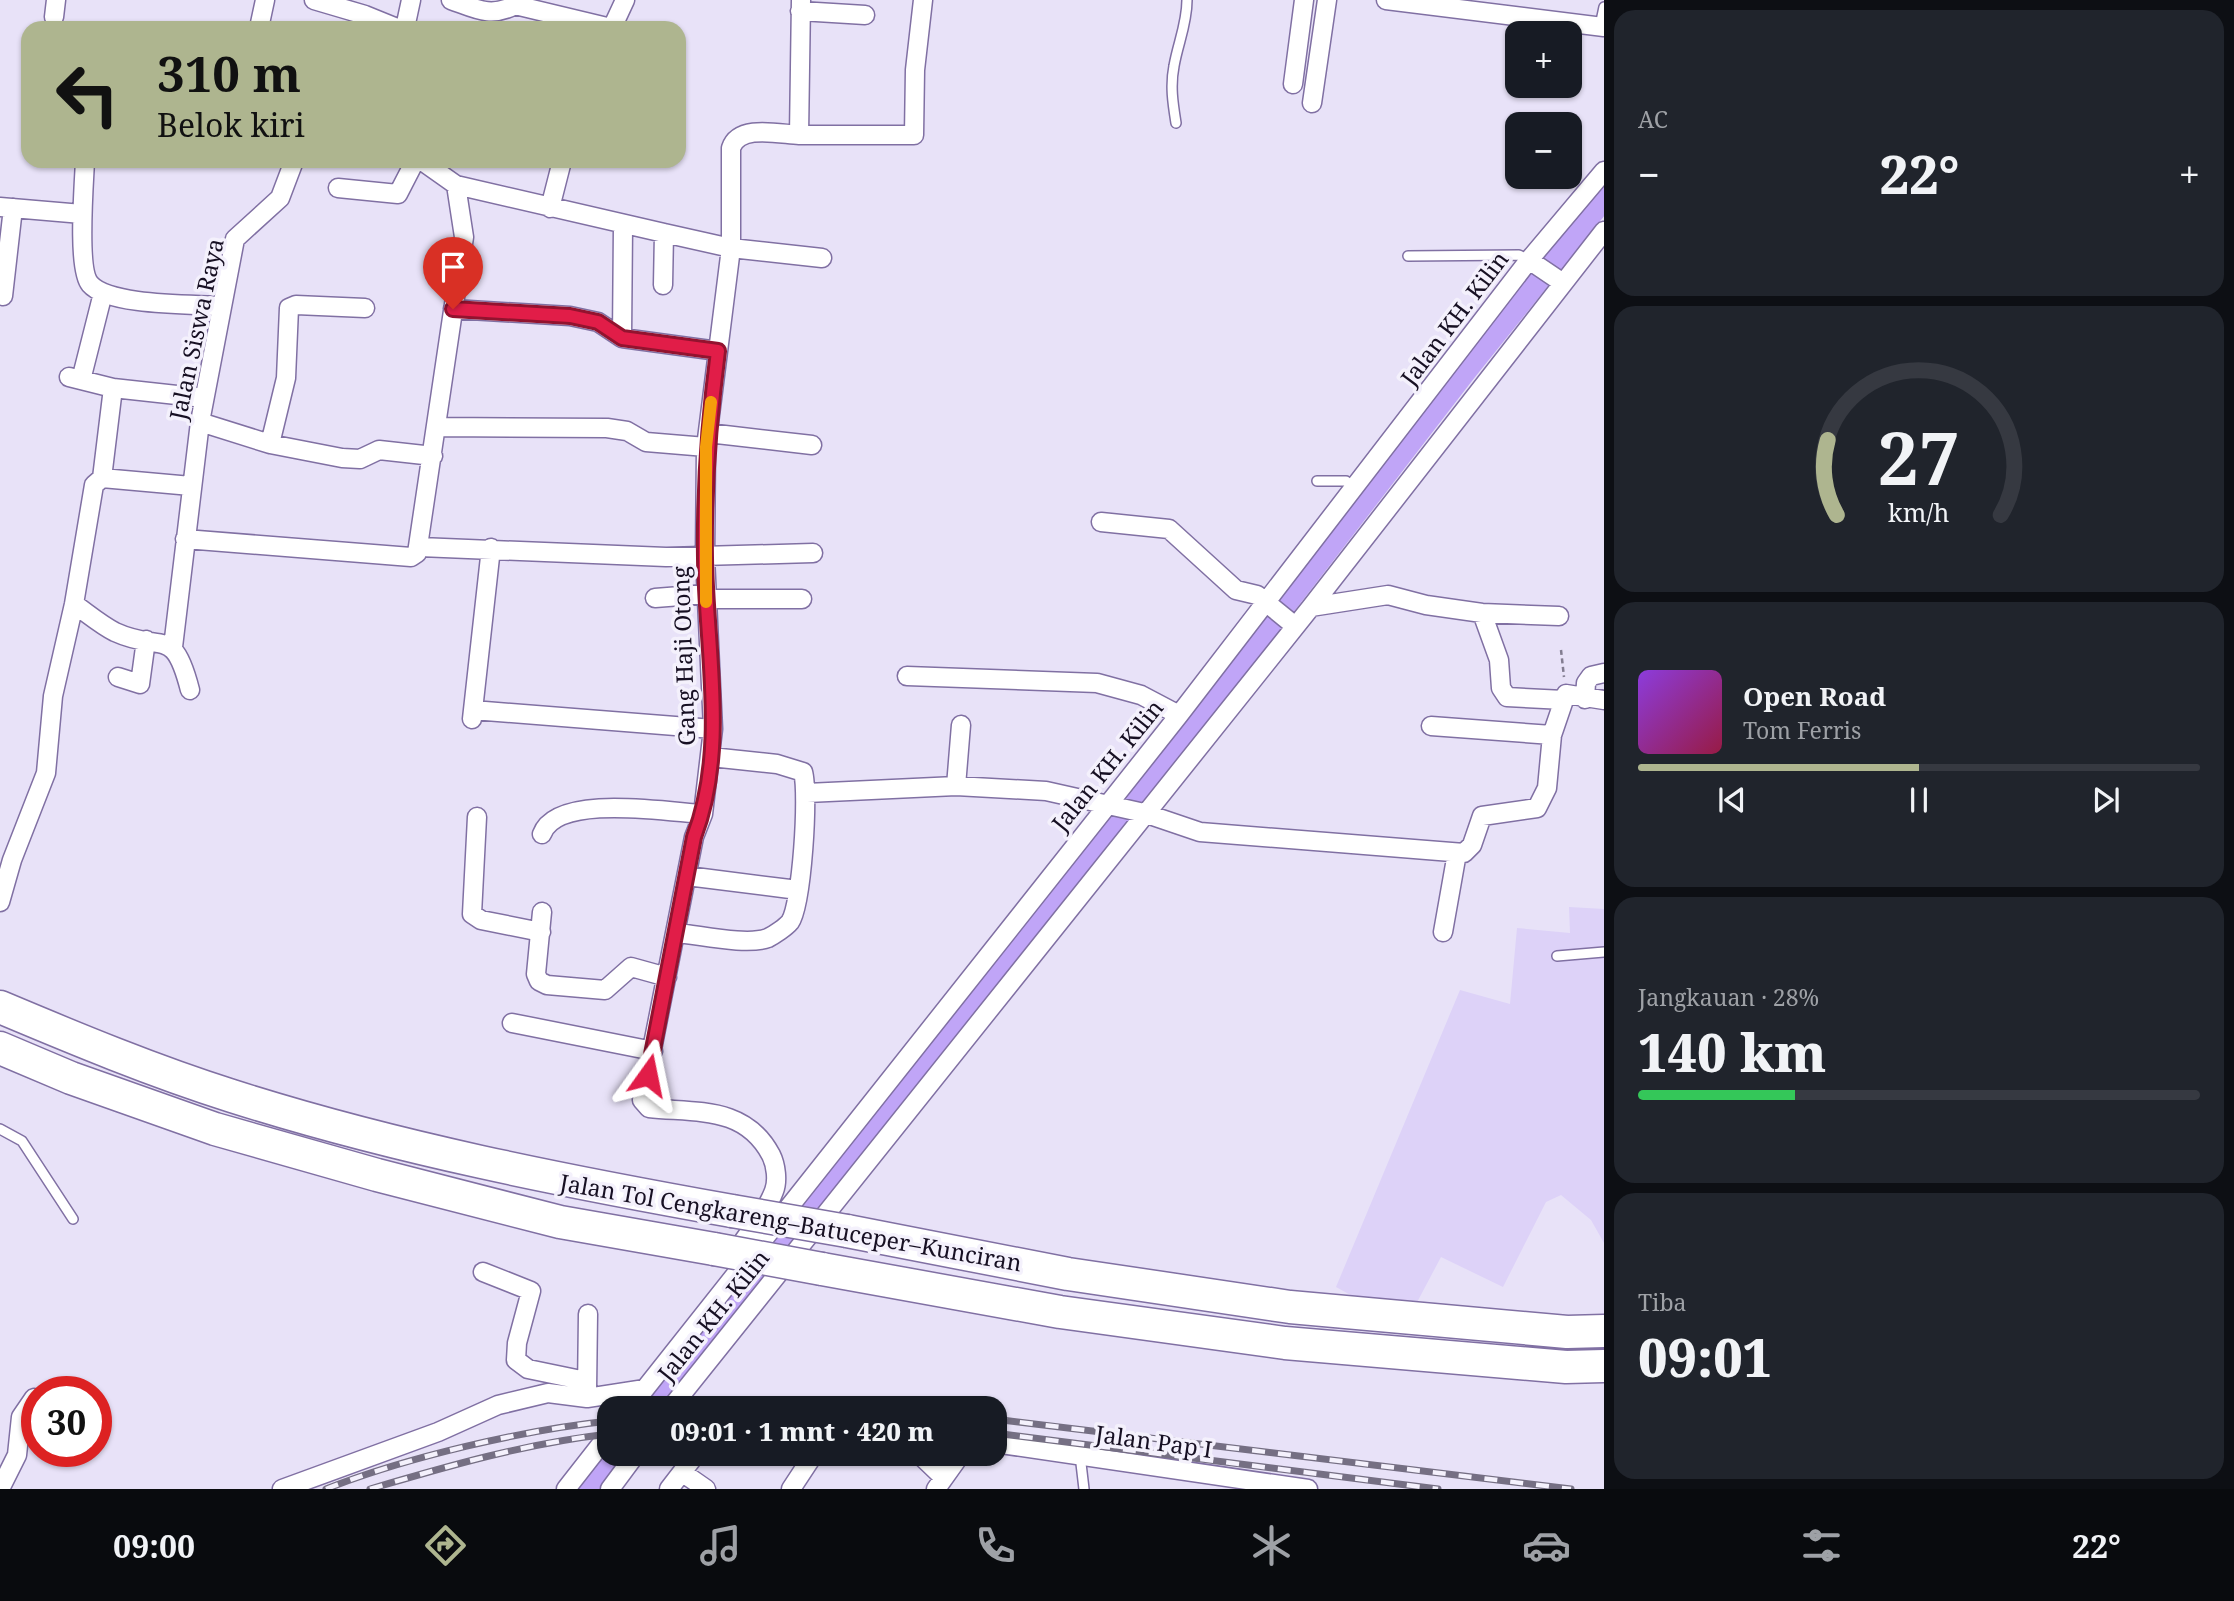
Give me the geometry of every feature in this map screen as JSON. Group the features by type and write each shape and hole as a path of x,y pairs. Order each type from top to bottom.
{"highway":[{"name":"Jalan Tol Cengkareng–Batuceper–Kunciran","path":"0,1007 104,1049 270,1107 384,1138 568,1182 847,1231 1068,1274 1290,1307 1567,1332 1604,1331"},
{"name":"Jalan Tol Cengkareng–Batuceper–Kunciran","path":"0,1048 71,1078 215,1129 377,1175 561,1222 1060,1312 1285,1343 1566,1367 1604,1366"}],"street":[{"path":"260,21 265,0"},
{"path":"314,0 380,21"},
{"path":"406,21 411,0"},
{"path":"451,0 501,13 515,5 582,21"},
{"path":"614,21 625,0"},
{"name":"Gang Haji Otong","path":"716,1295 717,1280 774,1192 777,1181 774,1160 747,1124 727,1116 644,1106 642,1100 694,837 703,814 711,757 713,729 705,557 707,440 731,248 733,143 745,133 914,135 915,70 923,0"},
{"path":"1293,84 1304,0"},
{"path":"1312,103 1327,0"},
{"path":"1386,0 1602,26"},
{"path":"799,135 801,5 865,15"},
{"path":"85,168 82,214 87,280 103,293 130,300 221,306"},
{"name":"Jalan Siswa Raya","path":"173,647 200,422 235,239 280,198 291,168"},
{"path":"338,188 398,194 411,168"},
{"path":"432,168 456,185 623,226 731,248 822,258"},
{"path":"550,208 560,168"},
{"name":"Jalan KH. Kilin","path":"680,1396 1138,812 1281,614 1354,488 1604,171"},
{"path":"185,539 411,557 420,547 464,237 456,185"},
{"path":"3,296 7,207 82,214"},
{"path":"622,338 623,226"},
{"name":"Jalan KH. Kilin","path":"639,1396 716,1295 1109,807 1179,715 1281,614 1311,607 1560,280 1604,232"},
{"path":"663,285 664,233"},
{"path":"1533,263 1560,280"},
{"path":"103,293 75,379 113,387 204,398"},
{"path":"271,444 286,378 289,308 296,305 365,308"},
{"path":"453,309 570,316 598,322 622,338 718,351"},
{"path":"0,902 12,860 46,774 53,696 74,604 94,485 102,478 113,387"},
{"path":"200,422 271,444 342,458 359,459 379,450 433,456"},
{"path":"437,427 607,428 627,431 646,442 707,440 811,445"},
{"path":"102,478 191,485"},
{"path":"1101,522 1169,529 1236,590 1257,596 1281,614"},
{"path":"420,547 705,557 813,553"},
{"path":"491,548 472,715 713,729"},
{"path":"1311,607 1388,595 1426,605 1482,613 1559,616"},
{"path":"655,598 802,599"},
{"path":"74,604 116,632 173,647 182,659 190,690"},
{"path":"1482,613 1499,660 1501,688 1507,697 1604,700"},
{"path":"118,677 140,684 146,640"},
{"path":"1585,699 1586,683 1591,677 1604,673"},
{"path":"907,676 1097,683 1141,695 1179,715"},
{"path":"807,793 956,786 1046,792 1138,812 1200,832 1464,853 1472,845 1482,816 1537,808 1547,788 1552,735 1565,697"},
{"path":"956,786 961,725"},
{"path":"1431,726 1552,735"},
{"path":"677,933 757,941 770,937 790,922 798,890 807,793 803,772 792,767 711,757"},
{"path":"542,834 550,821 589,807 703,814"},
{"path":"477,817 472,914 481,920 541,932"},
{"path":"1443,933 1457,853"},
{"path":"687,876 798,890"},
{"path":"542,912 536,974 539,981 547,985 605,990 631,967 667,976"},
{"path":"512,1023 653,1051"},
{"path":"483,1272 531,1291 517,1343 516,1360 528,1369 587,1389"},
{"path":"587,1389 588,1314"},
{"path":"282,1489 438,1432 498,1405 548,1393 587,1389 645,1389"},
{"path":"0,1489 17,1455 21,1417"},
{"name":"Jalan Pap I","path":"1007,1445 1308,1489"},
{"path":"566,1489 597,1449"},
{"path":"610,1489 627,1466"},
{"path":"669,1489 688,1466"},
{"path":"791,1489 806,1466"},
{"path":"927,1466 940,1484 953,1466"},
{"path":"683,1473 706,1489"}],"lane":[{"path":"1176,123 1171,94 1173,75 1184,36 1187,0"},
{"path":"1602,26 1604,7"},
{"path":"1408,256 1519,255 1533,263"},
{"path":"1317,481 1346,481 1354,488"},
{"path":"1557,956 1604,953"},
{"path":"0,1129 22,1141 73,1219"},
{"path":"1080,1455 1084,1489"}],"path":[{"path":"1561,650 1565,697"}],"shaded area":[{"path":"1569,907 1604,909 1604,1243 1591,1220 1561,1195 1546,1202 1503,1287 1441,1257 1405,1325 1336,1287 1460,990 1510,1004 1517,928 1570,933"}],"waterway":[{"path":"657,1396 1100,840 1462,371 1604,194"},
{"path":"584,1489 601,1466"}],"railway":[{"path":"1007,1421 1571,1489"},
{"path":"326,1489 392,1466 466,1446 597,1422"},
{"path":"1007,1435 1438,1489"},
{"path":"370,1489 518,1449 597,1436"}],"slow traffic":[{"path":"706,602 706,447 711,402"}],"route":[{"path":"453,309 570,316 598,322 622,338 718,351 706,447 705,557 712,674 711,757 703,814 694,837 648,1075"}]}
